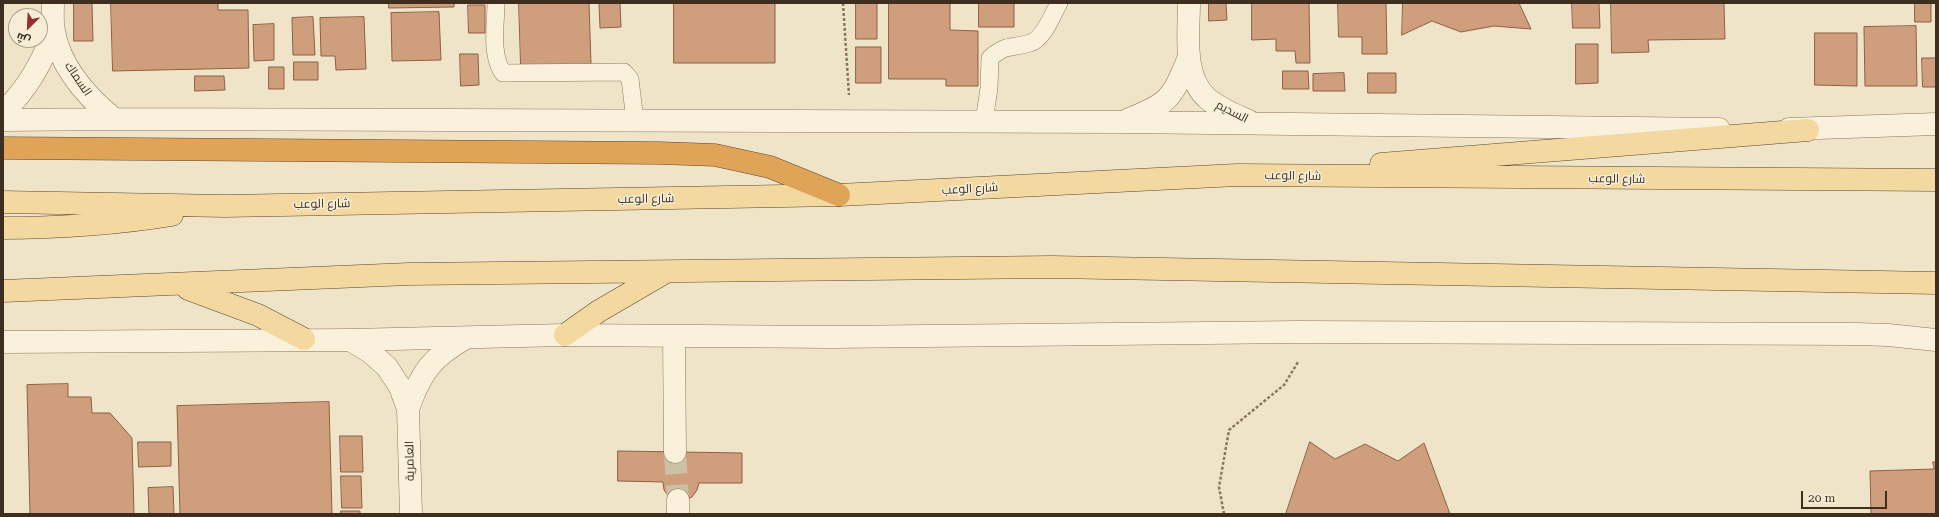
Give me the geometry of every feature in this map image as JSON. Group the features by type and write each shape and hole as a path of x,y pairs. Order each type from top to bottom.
{"highway":[{"path":"3,148 651,153 715,156 770,167 839,195"}],"main road":[{"path":"1237,175 1808,130"},
{"name":"شارع الوعب","path":"3,202 225,206 839,195 1237,175 1936,180"},
{"path":"3,228 80,227 130,222 225,206"},
{"path":"3,292 409,274 1052,267 1936,283"},
{"path":"566,335 605,307 671,270"},
{"path":"174,284 216,298 258,315 304,339"}],"street":[{"name":"السماك","path":"53,3 54,30 60,51 74,77 97,105 114,119"},
{"name":"السديم","path":"1189,3 1189,57 1194,82 1208,99 1225,110 1256,124"},
{"name":"السماك","path":"3,112 14,102 31,80 44,56 54,30"},
{"name":"السديم","path":"1122,122 1155,109 1168,100 1189,57"},
{"path":"3,120 1122,122 1808,130 1936,124"},
{"path":"1914,283 1936,290"},
{"path":"3,342 304,339 350,340 566,335 849,337 1307,332 1864,334 1936,340"},
{"path":"674,336 675,452"},
{"name":"العامرية","path":"408,409 416,386 429,365 446,349 467,337"},
{"name":"العامرية","path":"350,340 370,352 387,368 400,387 408,409 411,514"}],"lane":[{"path":"496,3 496,50 498,66 503,73 624,72 630,79 635,121"},
{"path":"984,122 989,88 990,58 998,51 1010,45 1032,43 1044,31 1059,3"},
{"path":"1184,3 1189,3"}],"path":[{"path":"843,3 851,121"},
{"path":"1224,514 1220,487 1229,430 1284,385 1298,362"}],"building":[{"path":"74,3 92,3 93,41 74,41"},
{"path":"111,3 218,3 218,10 248,10 249,68 113,71"},
{"path":"389,3 454,3 454,7 389,8"},
{"path":"519,3 589,3 591,64 521,66"},
{"path":"620,3 621,27 600,28 599,4"},
{"path":"674,3 775,3 775,63 674,63"},
{"path":"856,3 877,3 877,39 856,39"},
{"path":"889,3 950,3 950,30 978,31 978,86 946,86 946,79 889,79"},
{"path":"979,3 1014,3 1014,27 979,27"},
{"path":"1209,3 1226,3 1227,20 1209,21"},
{"path":"1252,3 1309,3 1310,63 1296,63 1295,51 1276,51 1276,39 1252,40"},
{"path":"1338,3 1386,3 1387,54 1362,54 1362,37 1339,37"},
{"path":"1403,3 1519,3 1531,29 1494,26 1461,32 1432,21 1402,35"},
{"path":"1572,3 1599,3 1600,28 1573,28"},
{"path":"1611,3 1724,3 1725,39 1648,40 1649,52 1612,53"},
{"path":"1915,3 1931,3 1931,22 1915,22"},
{"path":"468,5 485,5 485,33 469,33"},
{"path":"439,12 441,60 392,61 391,13"},
{"path":"313,17 315,55 293,55 292,18"},
{"path":"364,17 366,69 336,70 335,56 321,56 320,18"},
{"path":"274,24 274,60 254,61 253,25"},
{"path":"1916,26 1917,86 1865,86 1864,27"},
{"path":"1815,33 1857,33 1857,86 1815,85"},
{"path":"1576,44 1598,44 1598,83 1576,84"},
{"path":"856,47 881,47 881,83 856,83"},
{"path":"460,54 478,54 479,85 461,86"},
{"path":"1922,58 1936,58 1936,87 1923,87"},
{"path":"294,62 318,62 318,80 294,80"},
{"path":"269,67 284,67 284,89 269,89"},
{"path":"1283,71 1308,71 1309,89 1283,89"},
{"path":"1344,73 1345,91 1313,91 1313,74"},
{"path":"1368,73 1396,73 1396,93 1368,93"},
{"path":"195,76 224,76 225,90 195,91"},
{"path":"68,384 68,397 91,397 92,413 110,413 132,438 134,514 30,514 27,385"},
{"path":"329,402 332,514 180,514 177,406"},
{"path":"340,436 362,436 363,472 341,472"},
{"path":"138,442 171,442 171,466 139,467"},
{"path":"1310,442 1335,459 1365,444 1398,461 1424,443 1450,514 1286,514"},
{"path":"618,451 742,453 742,483 699,483 697,490 692,497 684,500 669,497 664,490 663,482 618,481"},
{"path":"1933,462 1936,462 1936,514 1871,514 1870,471 1934,469"},
{"path":"341,476 361,476 362,508 342,508"},
{"path":"173,487 174,514 149,514 148,488"},
{"path":"341,511 360,511 360,514 341,514"}],"tunnel":[{"path":"675,452 678,500"}]}
